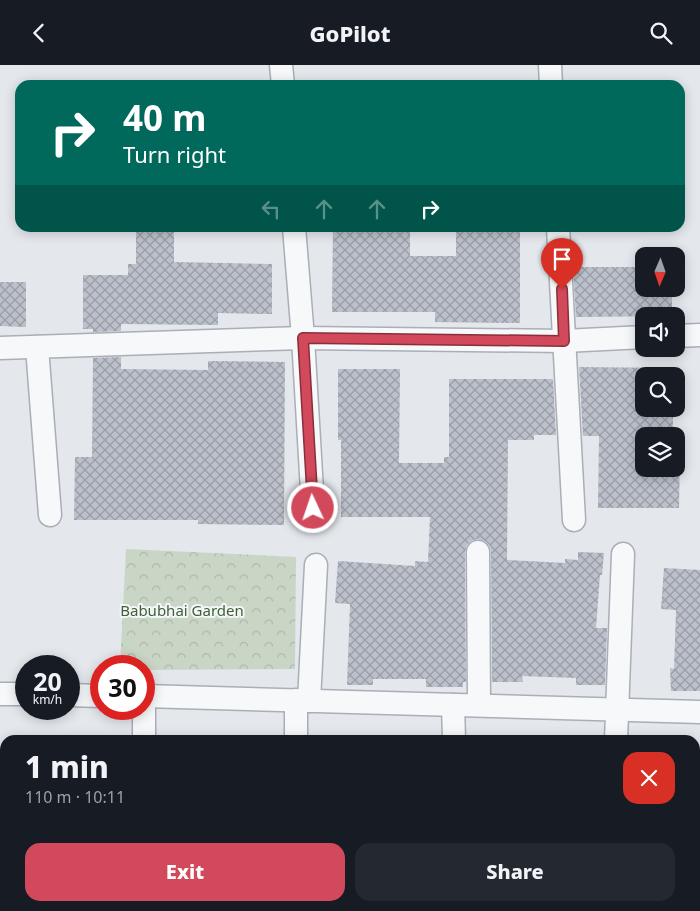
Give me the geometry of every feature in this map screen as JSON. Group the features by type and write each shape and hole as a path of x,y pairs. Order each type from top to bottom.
{"street":[{"path":"281,65 282,80"},
{"path":"550,65 551,80"},
{"path":"294,232 313,508"},
{"path":"558,232 574,520"},
{"path":"685,336 700,335"},
{"path":"0,348 303,338 564,341 635,337"},
{"path":"37,347 50,515"},
{"path":"478,552 479,705"},
{"path":"616,735 623,554"},
{"path":"297,735 303,701 316,565"},
{"path":"0,694 15,694"},
{"path":"155,697 700,712"},
{"path":"453,705 454,735"},
{"path":"144,720 144,735"},
{"path":"608,911 630,911"}],"green space":[{"name":"Babubhai Garden","path":"126,549 296,557 295,669 155,670 155,655 121,655"}],"building":[{"path":"136,232 174,232 174,262 272,264 272,314 218,313 218,325 121,324 121,331 93,332 93,329 83,329 83,275 128,275 128,264 136,264"},
{"path":"333,232 410,232 410,256 456,256 456,232 520,232 520,323 435,322 435,312 332,312"},
{"path":"573,267 635,267 635,297 672,297 672,307 635,307 635,316 576,317"},
{"path":"0,282 26,282 26,327 0,326"},
{"path":"121,357 121,369 208,370 208,361 285,362 284,525 198,524 198,520 74,520 75,457 92,457 93,358"},
{"path":"579,367 635,368 635,417 673,417 673,427 635,427 635,477 680,477 679,508 598,508 599,436 583,436"},
{"path":"338,369 400,369 399,463 444,463 444,457 449,457 449,379 553,379 556,435 534,435 534,440 508,440 507,560 565,563 565,559 578,560 578,552 604,553 602,575 600,575 596,628 607,628 605,685 576,685 576,678 522,676 523,682 492,682 491,552 490,546 485,541 477,539 467,545 465,552 466,682 463,682 463,687 426,687 426,679 373,679 373,685 347,685 350,604 335,603 338,561 415,566 415,561 428,562 430,517 341,517 341,440 338,440"},
{"path":"664,568 700,570 700,691 671,691 670,668 674,669 676,610 661,609"}],"route":[{"path":"313,508 303,338 564,341 562,289"}]}
